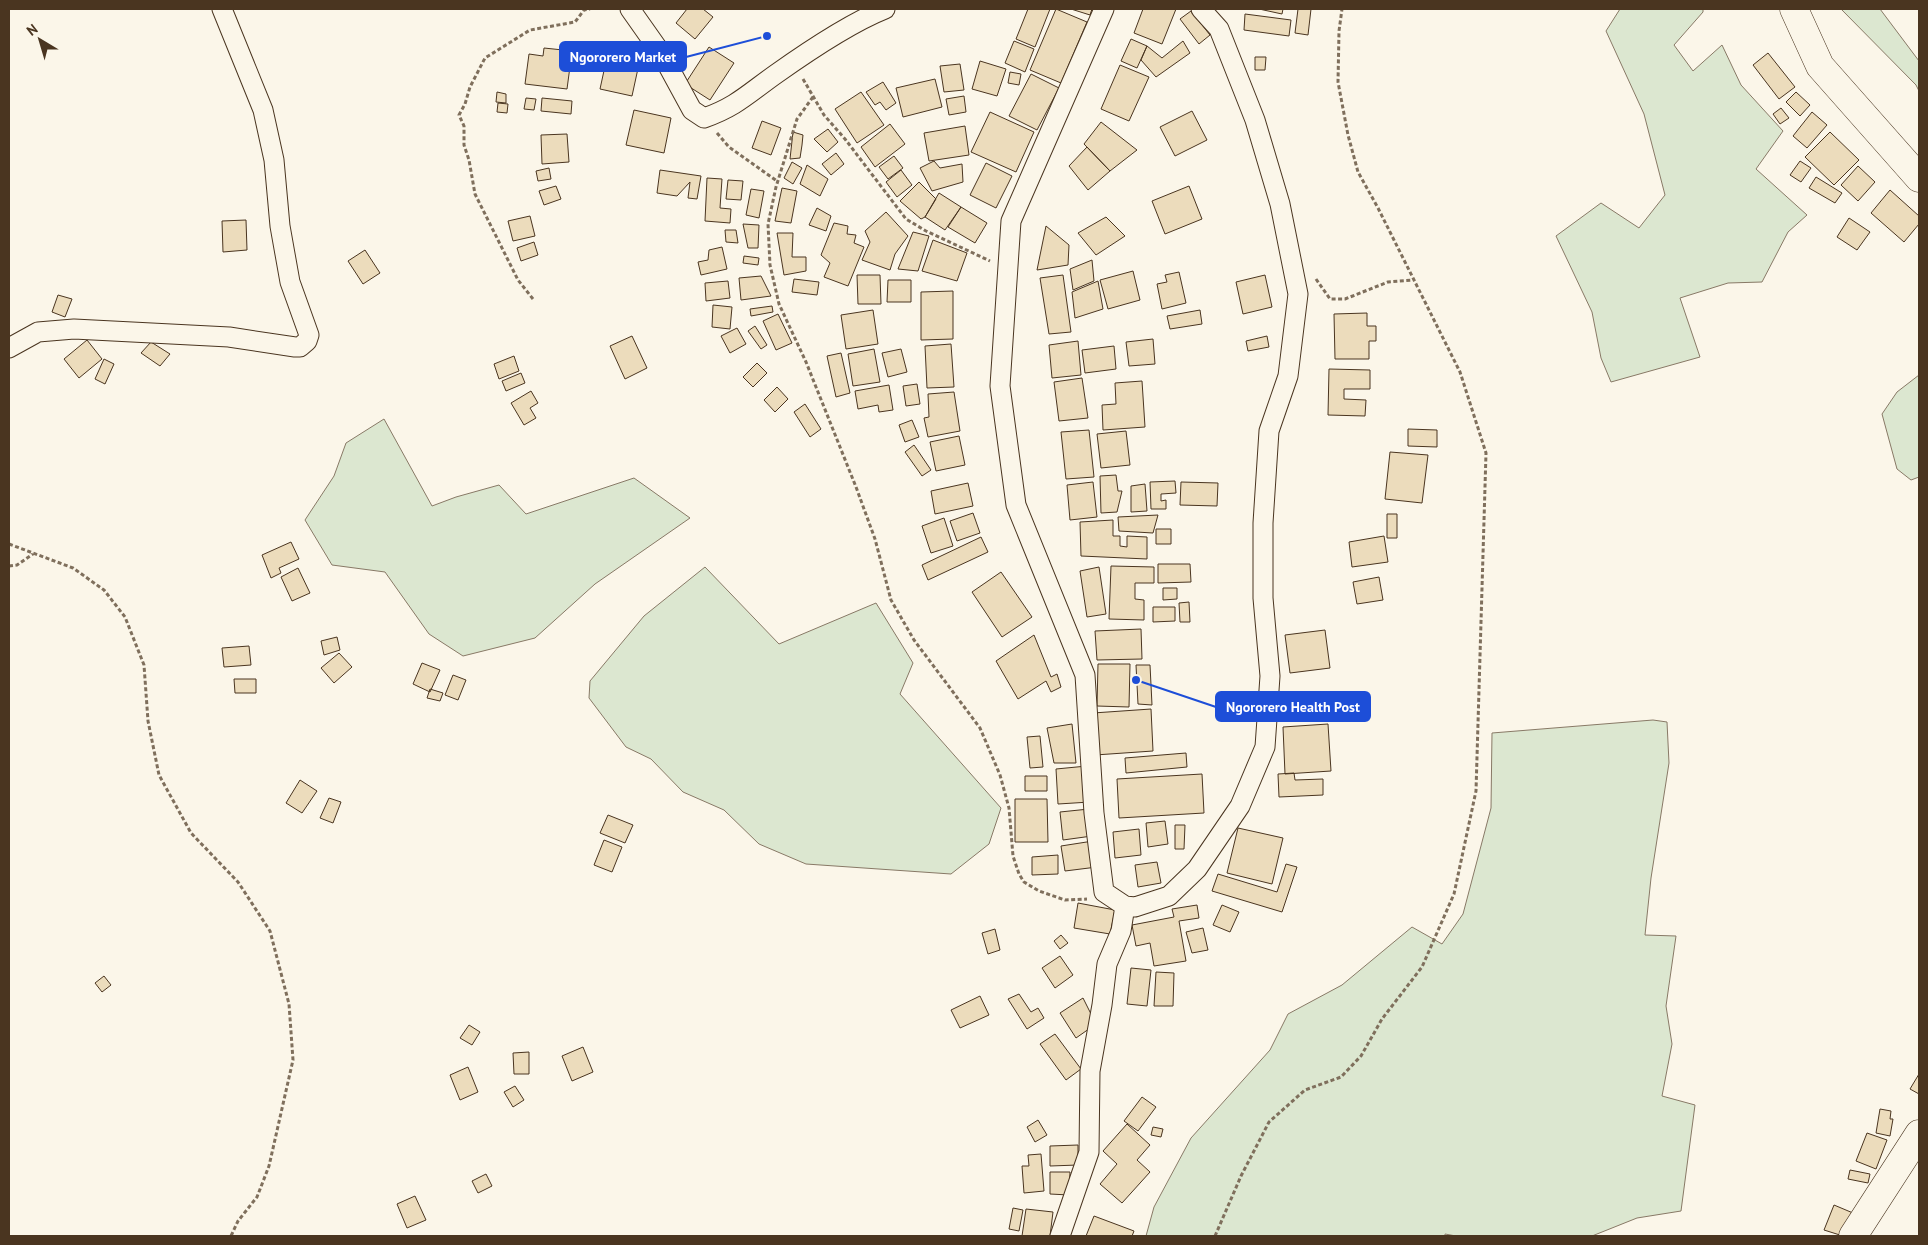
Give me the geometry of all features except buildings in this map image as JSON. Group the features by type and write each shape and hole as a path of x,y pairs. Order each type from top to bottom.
{"main road":[{"path":"1794,9 1820,66 1919,178"},
{"path":"1853,1236 1919,1134"}],"street":[{"path":"9,348 38,332 74,329 229,337 295,347 300,347 307,340 309,335 290,282 280,226 274,160 263,110 222,9"},
{"path":"630,9 661,53 692,110 704,118 722,112 744,99 793,62 870,15 885,9"},
{"path":"1104,9 1011,221 1006,270 1000,386 1016,505 1086,675 1094,813 1104,892 1125,906 1135,907 1169,896 1197,869 1240,806 1266,747 1270,676 1263,598 1263,522 1269,431 1288,376 1298,294 1280,204 1255,120 1219,29 1201,9"},
{"path":"1060,1236 1089,1152 1090,1071 1108,964 1121,931 1125,906"}],"path":[{"path":"532,299 518,280 475,194 469,160 464,146 464,126 459,115 470,86 485,58 530,30 575,22 584,10 590,9"},
{"path":"1216,1236 1241,1176 1268,1122 1305,1090 1341,1077 1361,1056 1382,1019 1422,966 1454,894 1476,791 1486,453 1460,372 1358,172 1350,145 1338,82 1339,31 1342,9"},
{"path":"793,62 824,115 845,139 906,219 926,231 967,249 1006,270"},
{"path":"813,97 797,118 777,181 768,224 770,265 779,304 806,362 859,496 875,539 892,600 914,640 980,728 1000,774 1009,808 1013,856 1019,874 1024,882 1040,891 1065,900 1088,899 1104,892"},
{"path":"704,118 729,147 777,181"},
{"path":"1315,277 1330,299 1345,299 1388,282 1413,280"},
{"path":"9,544 73,568 104,590 125,617 144,665 148,721 159,774 191,833 238,882 270,930 289,1004 293,1060 269,1166 257,1197 238,1221 230,1236"},
{"path":"9,566 17,564 33,554"}],"green space":[{"path":"1620,9 1703,9 1703,12 1674,45 1693,71 1722,45 1741,85 1783,131 1756,169 1807,215 1788,232 1762,282 1728,283 1680,298 1700,357 1611,382 1601,358 1592,312 1556,236 1601,203 1639,228 1665,195 1644,114 1606,31"},
{"path":"1841,9 1880,9 1919,61 1919,91 1916,85"},
{"path":"1919,375 1919,477 1911,480 1897,469 1882,414 1897,392"},
{"path":"384,419 432,506 499,485 526,514 634,478 690,518 595,584 535,638 463,656 429,634 385,572 332,565 305,520 334,476 346,443"},
{"path":"705,567 779,644 876,603 913,663 900,694 1001,808 989,844 951,874 806,864 759,844 724,810 683,792 651,759 626,747 589,698 590,681 644,616"},
{"path":"1653,720 1667,722 1669,763 1651,878 1645,935 1676,936 1666,1006 1672,1044 1662,1096 1695,1105 1681,1211 1637,1218 1592,1236 1456,1236 1445,1234 1445,1236 1146,1236 1154,1207 1191,1138 1270,1050 1288,1014 1342,985 1412,927 1442,944 1463,914 1491,808 1492,733"}],"place":[{"name":"Ngororero Market","path":"767,36"},
{"name":"Ngororero Health Post","path":"1136,680"}]}
